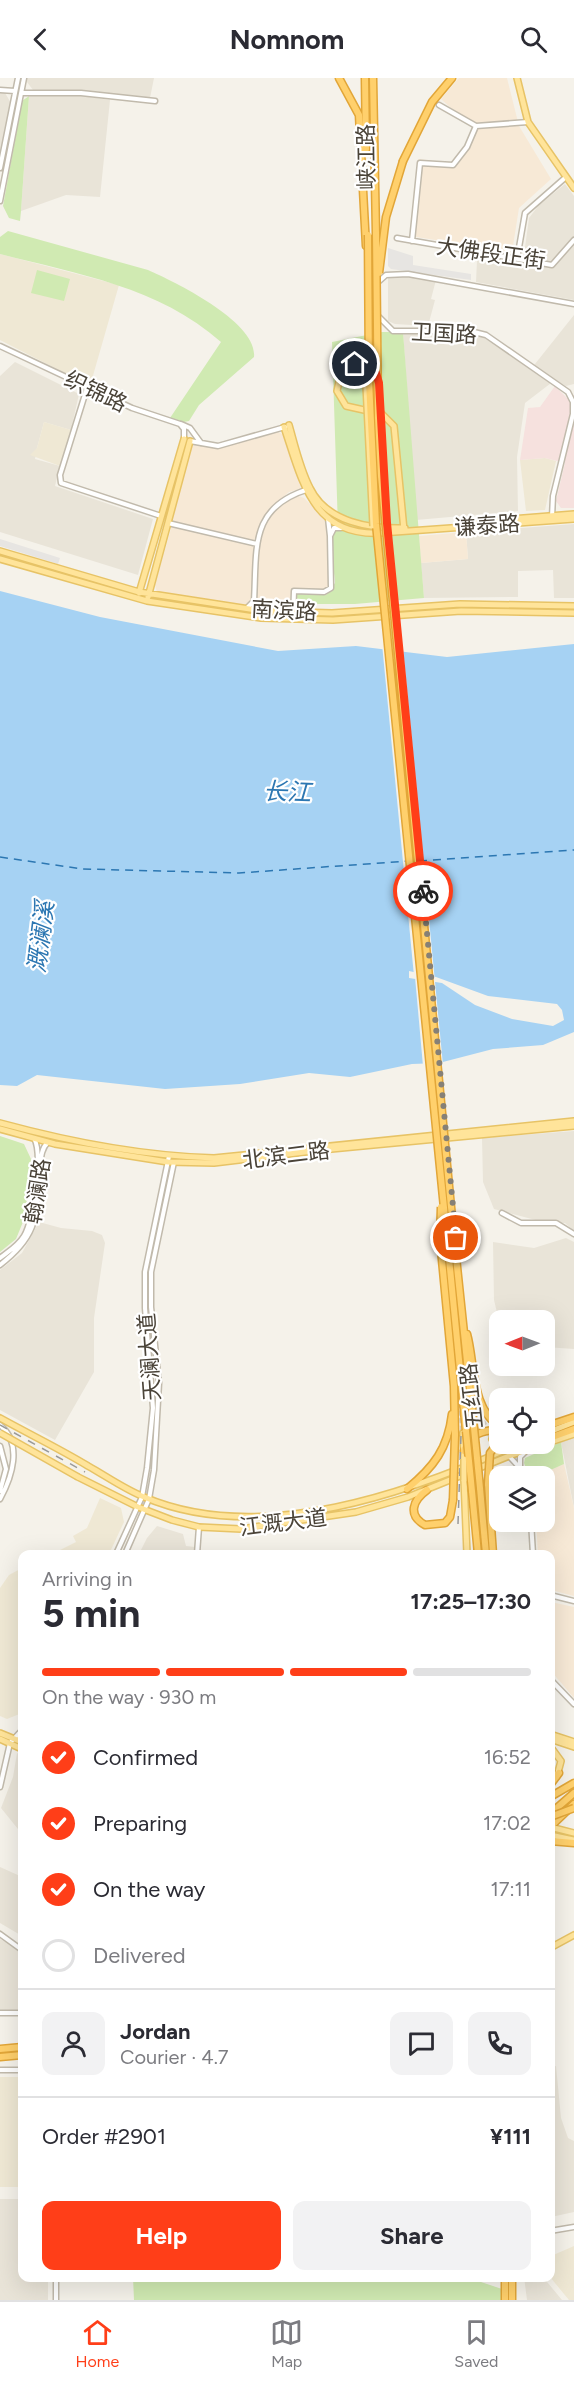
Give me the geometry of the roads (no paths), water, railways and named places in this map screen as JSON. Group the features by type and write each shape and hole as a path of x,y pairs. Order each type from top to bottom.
{"highway":[{"path":"339,78 359,116 368,262 369,381 376,524 448,1238"},
{"name":"峡江路","path":"365,78 366,235"},
{"name":"峡江路","path":"373,78 376,304"},
{"path":"427,1490 417,1497 413,1507 416,1518 425,1526 445,1523 450,1517 461,1433 454,1386 448,1238 385,523 378,417 376,304 386,218 403,161 445,78"},
{"path":"439,92 452,78"},
{"name":"五红路","path":"448,1238 462,1314 486,1550"},
{"name":"五红路","path":"448,1238 461,1433 472,1491 478,1550"},
{"path":"462,1314 472,1349 481,1404 489,1418"},
{"path":"407,1489 435,1464 447,1441 454,1386"},
{"path":"555,1423 574,1417"},
{"path":"464,1451 469,1440 489,1430"},
{"path":"555,1437 574,1431"},
{"path":"490,1454 488,1484 493,1550"},
{"path":"555,1778 559,1773"},
{"path":"555,1794 574,1783"},
{"path":"555,1805 574,1794"},
{"path":"555,1811 574,1794"},
{"path":"555,1814 574,1806"},
{"path":"555,1823 574,1806"},
{"path":"555,1841 574,1842"},
{"path":"0,2049 18,2047"},
{"path":"0,2057 18,2055"},
{"path":"505,2282 506,2300"},
{"path":"512,2282 512,2300"}],"main road":[{"path":"517,78 528,122 574,188"},
{"path":"404,530 394,426 382,414 346,406 339,397 338,379 345,368 365,363 373,369 379,383 387,523 448,1238"},
{"path":"338,379 347,373 355,373 363,379 366,387 373,525 448,1238"},
{"path":"286,426 308,490 325,516 345,529 362,533 404,530"},
{"path":"137,599 161,516 187,440"},
{"path":"147,601 187,440"},
{"path":"308,490 330,509 363,526 404,530"},
{"path":"325,516 324,509 330,509"},
{"name":"谦泰路","path":"404,530 552,518 574,514"},
{"name":"谦泰路","path":"552,518 574,519"},
{"path":"158,526 158,536 162,538 167,523"},
{"name":"南滨路","path":"0,551 139,592 262,611 332,613 460,604 574,606"},
{"name":"南滨路","path":"0,559 137,599 261,618 333,620 461,611 574,613"},
{"name":"北滨二路","path":"0,1123 57,1139 172,1159 213,1158 574,1121"},
{"name":"北滨二路","path":"0,1129 48,1142 214,1163 321,1150 574,1126"},
{"name":"江溉大道","path":"0,1418 142,1497 201,1515 240,1518 293,1513 407,1489 493,1454"},
{"path":"555,1430 574,1422"},
{"name":"江溉大道","path":"555,1439 574,1431"},
{"name":"江溉大道","path":"0,1433 78,1477 145,1510 199,1527 241,1529 356,1512 427,1490 515,1454"},
{"path":"461,1433 464,1451 467,1550"},
{"path":"0,1733 18,1745"},
{"path":"555,1736 574,1742"},
{"path":"0,1739 18,1742"},
{"path":"555,1741 574,1747"},
{"path":"555,1753 561,1761 559,1773 555,1777"},
{"path":"555,1828 574,1833"},
{"path":"555,1836 574,1842"},
{"path":"555,1945 574,1935"}],"street":[{"path":"0,168 18,78"},
{"path":"0,201 24,78"},
{"path":"0,90 15,92"},
{"path":"21,93 81,93 155,101"},
{"path":"438,105 476,126 528,122"},
{"path":"412,241 420,163 453,165 467,147 476,126"},
{"path":"517,259 525,213 566,177"},
{"name":"大佛段正街","path":"397,238 552,265 574,240"},
{"name":"卫国路","path":"568,392 486,335 470,331 393,331 379,319 375,311 375,295 377,284 382,277 399,273 574,304"},
{"name":"织锦路","path":"0,346 132,408 180,424"},
{"path":"87,388 60,476 61,483 161,516"},
{"path":"552,518 553,496 573,414 573,402 568,392 574,388"},
{"path":"180,424 187,440 218,446 286,426"},
{"path":"180,424 190,428 202,444"},
{"path":"262,611 254,601 257,544 260,530 272,509 290,494 308,490"},
{"path":"293,619 294,591 327,591 331,588 330,536 325,516"},
{"path":"167,523 257,544"},
{"path":"330,536 334,528 345,529"},
{"path":"246,609 254,601"},
{"name":"翰澜路","path":"0,1258 20,1243 31,1219 38,1153 34,1137"},
{"name":"翰澜路","path":"0,1265 23,1246 32,1231 42,1153 48,1142"},
{"name":"天澜大道","path":"118,1550 142,1497 153,1408 145,1308 145,1272 172,1159"},
{"name":"天澜大道","path":"127,1550 149,1499 159,1407 150,1307 151,1272 172,1159"},
{"path":"502,1213 521,1223 556,1223 574,1234"},
{"path":"0,1425 8,1434 14,1462 9,1484 0,1499"},
{"path":"0,1446 6,1469 0,1491"},
{"path":"509,1456 518,1466"},
{"path":"197,1550 199,1527"},
{"path":"532,1532 533,1550"},
{"path":"555,1596 574,1601"},
{"path":"555,1684 574,1704"},
{"path":"0,1787 13,1741 18,1735"},
{"path":"0,1934 18,1947"},
{"path":"0,2013 18,2013"},
{"path":"0,2070 18,2070"},
{"path":"555,2229 574,2227"},
{"path":"56,2282 56,2300"}],"water":[{"path":"0,591 100,617 278,651 356,646 447,657 574,644 574,1032 543,1045 493,1049 439,1063 412,1064 350,1077 309,1073 240,1084 165,1089 37,1075 17,1086 0,1085","holes":["409,971 436,977 488,996 557,1004 562,1010 564,1020 553,1026 512,1019 475,1005 442,983 409,978"]}],"tunnel":[{"path":"451,1306 463,1433"},
{"path":"472,1385 479,1414 489,1433"}],"railway":[{"path":"376,421 453,1238"},
{"path":"0,1425 85,1472"},
{"path":"458,1524 461,1435"}],"water label":[{"name":"长江","path":"287,792"},
{"name":"溉澜溪","path":"41,937"}]}
